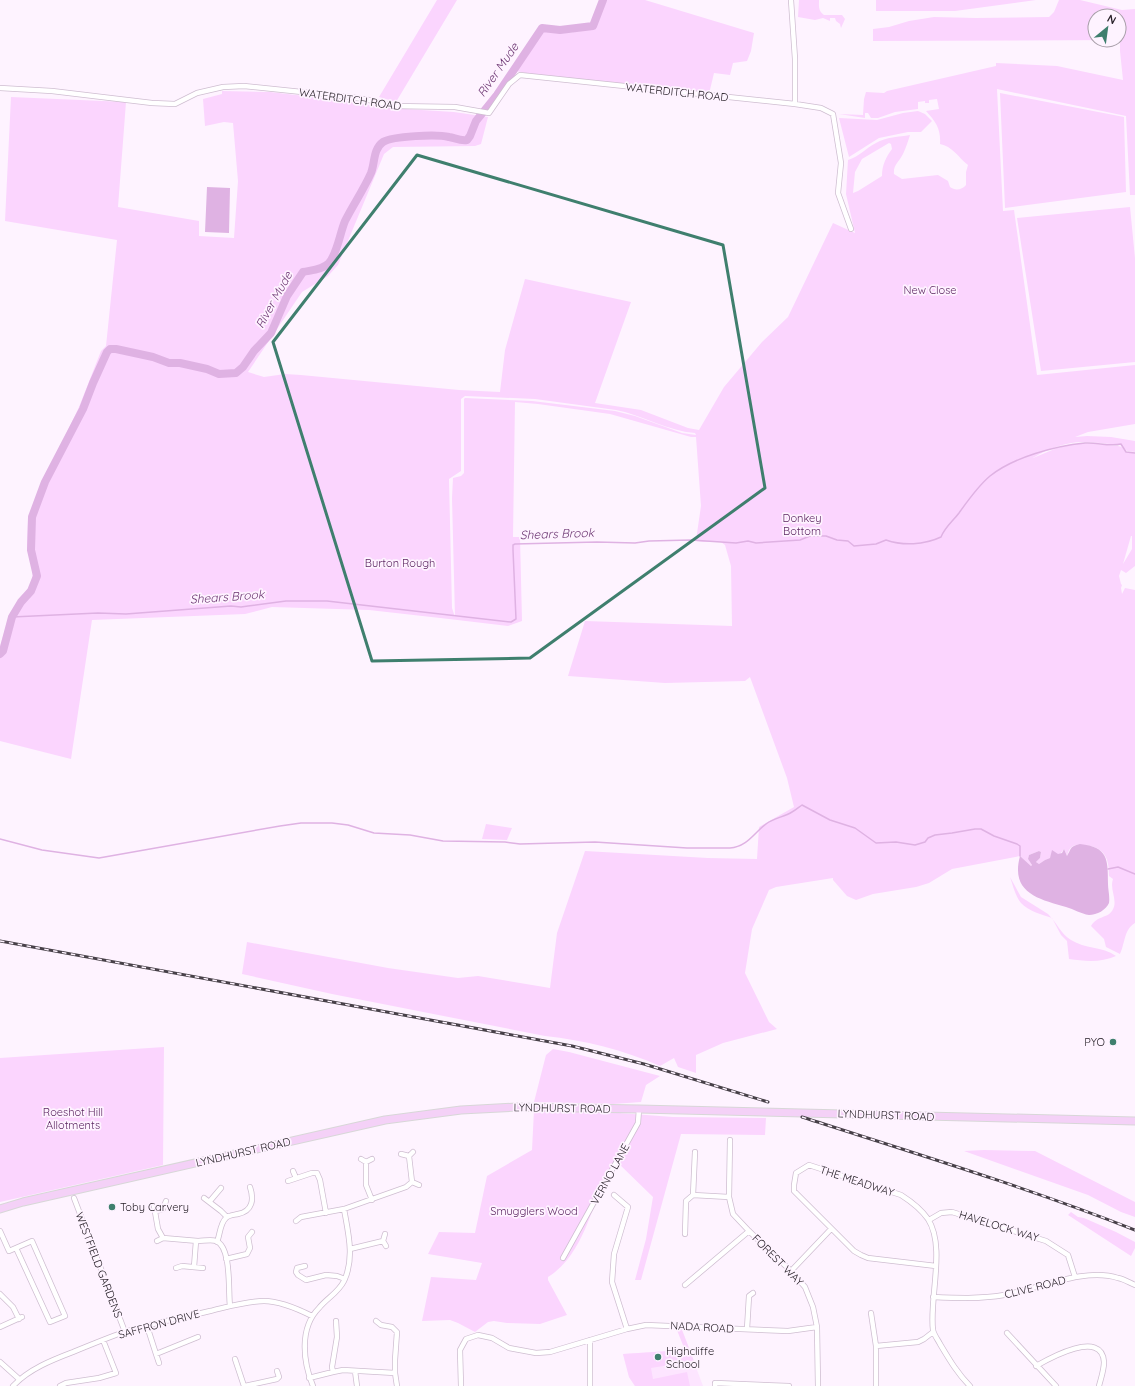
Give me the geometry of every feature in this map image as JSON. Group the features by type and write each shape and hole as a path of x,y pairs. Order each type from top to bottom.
{"main road":[{"name":"LYNDHURST ROAD","path":"0,1208 401,1117 462,1110 517,1108 639,1109 1135,1121"}],"street":[{"path":"792,0 795,59 795,104 821,108 833,114 841,163 838,193 851,229"},
{"name":"WATERDITCH ROAD","path":"0,88 52,91 152,103 175,104 198,93 223,87 244,86 350,97 393,106 455,107 488,113 509,84 520,75 795,104"},
{"name":"VERNO LANE","path":"563,1258 638,1123 639,1109"},
{"name":"FOREST WAY","path":"730,1140 729,1197 733,1214 749,1232 806,1287 814,1307 817,1327 818,1386"},
{"path":"409,1156 413,1152"},
{"path":"685,1234 686,1202 693,1195 695,1152"},
{"path":"402,1154 409,1156"},
{"path":"409,1156 412,1182"},
{"path":"361,1159 366,1162"},
{"path":"366,1162 372,1159"},
{"path":"366,1162 366,1185 372,1200"},
{"name":"THE MEADWAY","path":"809,1165 901,1195 915,1204 929,1220 936,1240 936,1266 868,1258 854,1251 794,1191 796,1173 809,1165"},
{"path":"293,1171 296,1178"},
{"path":"288,1181 312,1173 317,1174 320,1180 326,1213"},
{"path":"412,1182 419,1185"},
{"path":"296,1221 301,1217 344,1209 372,1200 406,1187 412,1182"},
{"path":"217,1242 226,1217 243,1213 251,1205 252,1192 250,1187"},
{"path":"210,1201 221,1188"},
{"path":"614,1195 628,1208 614,1254 612,1282 627,1329"},
{"path":"693,1195 729,1197"},
{"name":"WESTFIELD GARDENS","path":"74,1198 125,1332"},
{"path":"204,1198 210,1201 226,1217"},
{"path":"164,1238 158,1229 155,1209 163,1209 166,1201"},
{"path":"313,1386 309,1378 304,1351 306,1335 312,1316 319,1307 337,1291 345,1278 348,1269 350,1249 344,1209"},
{"name":"HAVELOCK WAY","path":"929,1220 941,1213 952,1212 1046,1241 1068,1255 1075,1277"},
{"path":"791,1271 831,1228"},
{"path":"0,1231 9,1251 32,1241 65,1316 50,1322 16,1248"},
{"path":"226,1259 247,1254 250,1248 248,1237 252,1232"},
{"path":"685,1285 749,1232"},
{"path":"385,1234 383,1241 386,1246"},
{"path":"242,1236 248,1237"},
{"path":"157,1241 164,1238 217,1242 221,1245 226,1259 228,1272 230,1306"},
{"path":"194,1267 196,1241"},
{"path":"350,1249 383,1241"},
{"path":"176,1268 182,1266 203,1268"},
{"path":"305,1266 298,1268 296,1272 306,1280 326,1275 345,1278"},
{"path":"936,1266 933,1297 933,1332 953,1366 970,1386"},
{"name":"CLIVE ROAD","path":"933,1297 968,1298 1003,1295 1075,1277 1100,1275 1118,1278 1135,1286"},
{"path":"0,1294 13,1306 21,1318 0,1327"},
{"path":"747,1329 749,1295"},
{"name":"SAFFRON DRIVE","path":"13,1386 19,1379 30,1372 60,1357 103,1340 147,1326 230,1306 265,1301 291,1307 312,1316"},
{"path":"871,1313 876,1346 876,1385 882,1386"},
{"path":"333,1372 332,1367 337,1337 336,1321"},
{"path":"376,1321 382,1325 394,1328 397,1332 395,1373 397,1386"},
{"path":"379,1330 382,1325"},
{"name":"NADA ROAD","path":"461,1386 460,1350 466,1339 478,1335 492,1338 509,1348 536,1353 550,1352 627,1329 646,1325 788,1331 817,1327"},
{"path":"147,1326 159,1362"},
{"path":"330,1328 336,1328"},
{"path":"876,1346 918,1342 924,1340 933,1332"},
{"path":"1007,1333 1056,1386"},
{"path":"156,1354 198,1337"},
{"path":"103,1340 118,1380"},
{"path":"590,1340 590,1386"},
{"path":"1036,1366 1052,1357 1081,1346 1094,1347 1099,1350 1104,1361 1099,1386"},
{"path":"235,1359 244,1386 277,1379 279,1376 277,1370"},
{"path":"0,1362 19,1379"},
{"path":"309,1378 333,1372 355,1371 395,1373"},
{"path":"355,1371 357,1386"},
{"path":"60,1386 116,1373"},
{"path":"715,1386 714,1383 789,1386"}],"highlighted area":[{"path":"417,155 723,245 765,488 530,658 372,661 273,342"}],"shaded area":[{"path":"207,187 230,188 229,233 205,232"},
{"path":"1080,844 1096,848 1101,851 1107,861 1109,903 1103,910 1092,915 1083,914 1037,897 1023,886 1019,878 1018,868 1020,856 1031,866 1032,865 1028,859 1029,855 1039,851 1041,852 1040,858 1036,862 1039,864 1050,858 1052,850 1058,854 1062,853 1064,849 1067,856 1072,847"},
{"name":"Highcliffe School","path":"677,1330 682,1330 703,1386 635,1386 629,1377 623,1354 685,1350"}],"green space":[{"path":"437,0 457,0 396,102 379,97"},
{"path":"607,0 645,0 754,33 751,51 747,61 733,63 730,75 714,73 709,94 535,75 516,71 544,31 567,33 594,29"},
{"path":"799,0 819,0 820,10 824,15 842,15 845,19 841,28 840,24 835,18 830,18 830,21 823,18 815,20 798,17"},
{"path":"876,0 1036,0 955,11 876,11"},
{"path":"1059,0 1080,0 1114,8 1087,8 1087,40 873,41 873,29 934,17 1049,17 1054,12"},
{"path":"1135,9 1135,195 1130,195 1126,116 997,89 1003,211 1014,210 1037,375 1135,365 1135,424 1088,432 1075,437 1111,437 1135,441 1135,452 1127,451 1119,444 1079,442 1058,446 1033,458 1057,448 1081,443 1118,446 1122,447 1126,452 1135,453 1135,566 1126,573 1121,570 1119,576 1122,585 1122,594 1125,588 1135,590 1135,923 1131,926 1127,933 1120,954 1106,947 1104,939 1091,926 1096,920 1110,913 1115,903 1112,887 1113,879 1109,876 1107,859 1102,851 1092,846 1075,845 1069,851 1067,856 1064,849 1060,854 1051,856 1039,864 1036,862 1040,858 1041,852 1039,851 1029,855 1028,859 1032,865 1031,866 1020,856 952,869 929,883 916,887 873,894 856,900 847,896 833,880 833,878 776,887 769,890 752,929 745,973 769,1022 777,1029 723,1043 696,1055 696,1073 678,1067 674,1058 660,1066 632,1055 589,1043 545,1036 332,994 242,974 247,942 388,968 458,978 478,976 550,988 557,933 585,851 708,858 757,859 759,827 794,807 787,778 750,677 745,681 665,683 568,676 585,621 732,626 731,566 725,545 721,542 696,542 703,541 696,540 701,506 696,437 691,437 610,414 515,402 513,537 520,537 522,621 508,626 369,610 272,607 245,614 92,620 71,759 0,741 0,646 10,614 32,583 33,567 27,549 28,520 40,489 79,407 101,351 106,346 117,240 5,221 11,97 126,102 118,207 199,221 199,236 234,238 238,181 233,123 224,122 205,126 203,99 222,94 222,91 270,92 389,108 454,112 488,117 481,144 475,146 393,147 384,154 338,265 328,276 302,292 248,372 264,377 285,374 301,375 459,390 500,392 505,350 525,279 631,302 595,403 641,410 688,428 699,430 724,387 762,342 788,317 833,223 855,233 846,194 848,160 856,157 880,141 888,138 910,135 903,154 895,166 894,174 902,179 938,175 948,181 950,187 952,188 960,189 966,185 966,172 968,165 951,149 940,144 939,130 933,119 926,111 939,109 937,99 929,100 929,103 925,103 925,101 918,102 918,109 895,112 878,118 871,118 868,113 865,113 865,118 839,114 863,115 866,92 884,93 887,91 996,66 996,63 1057,66 1123,80 1120,48 1127,48 1127,10","holes":["889,143 891,144 892,149 885,161 882,176 853,193 855,172 862,159","465,396 535,399 616,410 636,415 685,432 695,433 696,435 682,433 635,416 615,411 532,401 465,398 464,473 461,476 453,478 452,498 455,617 452,608 449,479 461,471 461,399","1131,536 1132,549 1123,564"]},
{"path":"1000,93 1124,117 1126,192 1005,208"},
{"path":"918,111 925,114 932,121 921,132 908,132 879,138 849,157 839,118 877,120 903,113"},
{"path":"1130,207 1135,258 1135,362 1041,371 1017,218"},
{"path":"486,824 512,828 507,840 482,839"},
{"path":"1010,877 1021,897 1048,914 1051,918 1024,906 1021,903"},
{"path":"1053,920 1064,935 1076,943 1105,951 1116,956 1098,961 1069,959 1067,941 1061,935"},
{"name":"Roeshot Hill Allotments","path":"164,1047 163,1165 0,1202 0,1058"},
{"path":"553,1049 660,1076 646,1085 641,1102 613,1104 534,1102 546,1055"},
{"name":"Smugglers Wood","path":"534,1110 592,1111 673,1117 766,1118 765,1135 681,1134 641,1280 635,1280 646,1239 653,1197 616,1161 600,1191 581,1239 561,1266 548,1277 548,1280 567,1315 540,1324 494,1321 488,1322 475,1332 450,1320 422,1321 431,1277 476,1280 482,1263 428,1254 439,1232 475,1233 487,1176 532,1150"},
{"path":"964,1151 1035,1151 1135,1202 1135,1217 1121,1212 1088,1195"},
{"path":"1071,1212 1078,1217 1084,1218 1116,1232 1135,1242 1135,1248 1131,1256 1068,1215"},
{"name":"Highcliffe School","path":"677,1330 682,1330 694,1361 651,1368 653,1379 687,1372 690,1386 635,1386 629,1377 623,1354 685,1350"}],"waterway":[{"name":"River Mude","path":"0,654 3,651 12,617 21,602 31,591 37,576 31,550 32,517 45,482 83,409 107,352 110,349 116,349 153,357 169,363 180,363 207,369 219,374 236,373 243,367 254,351 271,333 287,296 303,272 323,267 332,259 345,221 371,173 377,148 383,142 388,140 415,136 443,136 467,140 476,121 497,95 542,28 560,30 593,26 603,0"},
{"name":"Shears Brook","path":"12,617 98,613 126,614 231,606 241,607 286,601 327,601 511,622 516,619 513,550 513,545 515,544 597,542 635,543 649,541 691,540 736,543 748,541 756,543 800,540 810,536 826,536 837,540 848,541 854,546 876,544 886,540 906,544 928,542 941,537 947,527 986,480 1000,469 1011,463 1048,450 1073,444 1085,443 1112,445 1121,444 1126,452 1135,453"},
{"path":"0,839 42,850 99,858 280,826 301,823 332,823 348,825 374,833 410,835 443,841 505,842 520,844 595,842 687,848 730,848 741,845 769,822 789,814 802,805 830,820 855,828 876,843 896,842 915,845 925,842 928,838 935,835 981,829 994,836 1020,846 1020,856"},
{"path":"1108,869 1118,867 1135,874"}],"railway":[{"path":"0,941 572,1046 644,1064 768,1102"},
{"path":"802,1117 1053,1199 1135,1230"}],"place":[{"name":"PYO","path":"1113,1042"},
{"name":"Toby Carvery","path":"112,1207"},
{"name":"Highcliffe School","path":"658,1357"}],"park label":[{"name":"New Close","path":"930,290"},
{"name":"Donkey Bottom","path":"802,524"},
{"name":"Burton Rough","path":"400,563"}]}
